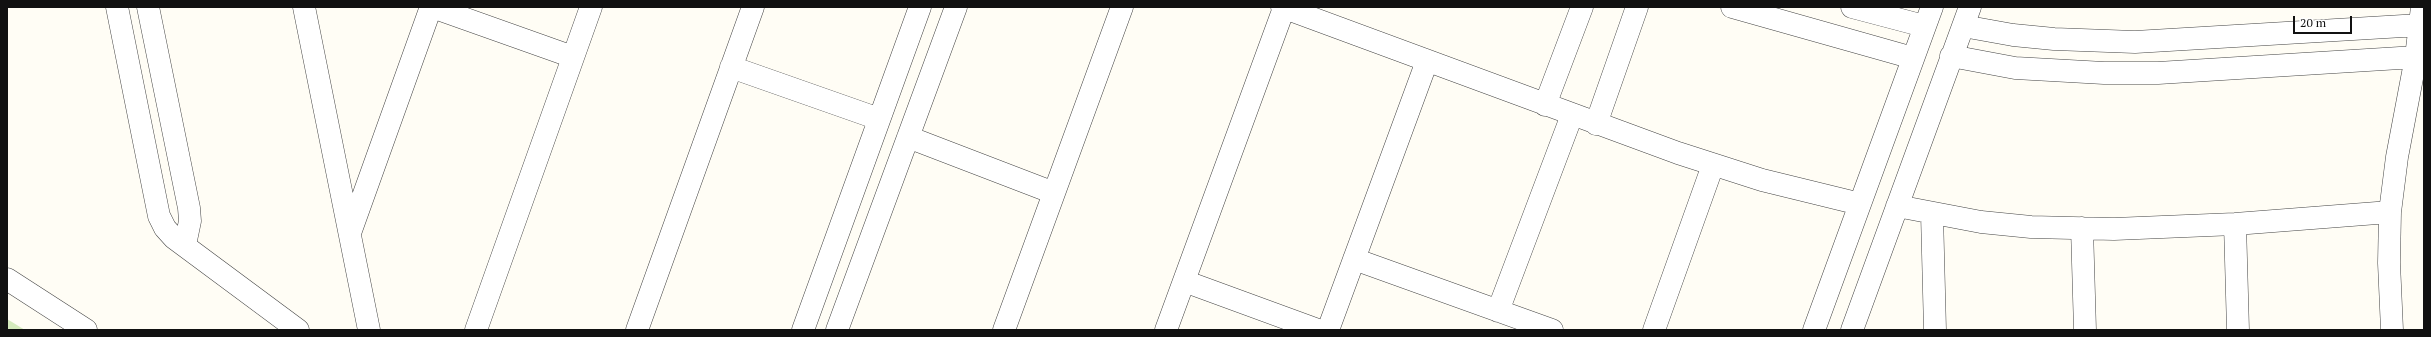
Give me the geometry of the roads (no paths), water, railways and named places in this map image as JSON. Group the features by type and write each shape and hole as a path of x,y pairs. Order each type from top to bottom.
{"street":[{"path":"116,7 159,216 165,228 174,238 298,330"},
{"path":"148,7 189,208 190,221 185,245"},
{"path":"304,7 370,330"},
{"path":"350,233 431,7 573,57"},
{"path":"476,330 591,7"},
{"path":"637,330 753,7"},
{"path":"803,330 920,7"},
{"path":"837,330 956,7"},
{"path":"1004,330 1122,7"},
{"path":"1166,330 1283,7 1596,124 1713,165 1803,191 1860,204"},
{"path":"1545,105 1582,7"},
{"path":"1596,124 1637,7"},
{"path":"1732,7 1913,58"},
{"path":"1814,330 1928,16 1852,7"},
{"path":"1852,330 1966,16 2012,35 2054,39 2135,42 2421,16 2416,57 2394,171 2390,212 2389,263 2392,330"},
{"path":"1951,56 2015,68 2104,73 2158,73 2416,57"},
{"path":"1328,330 1427,61"},
{"path":"731,67 879,119"},
{"path":"1498,311 1572,115"},
{"path":"908,137 1054,193"},
{"path":"1654,330 1713,165"},
{"path":"1897,206 1932,214 2010,225 2082,228 2171,228 2390,212"},
{"path":"1932,214 1935,330"},
{"path":"2235,224 2238,330"},
{"path":"2082,228 2085,330"},
{"path":"1354,259 1552,330"},
{"path":"7,279 86,330"},
{"path":"1184,281 1318,330"}]}
